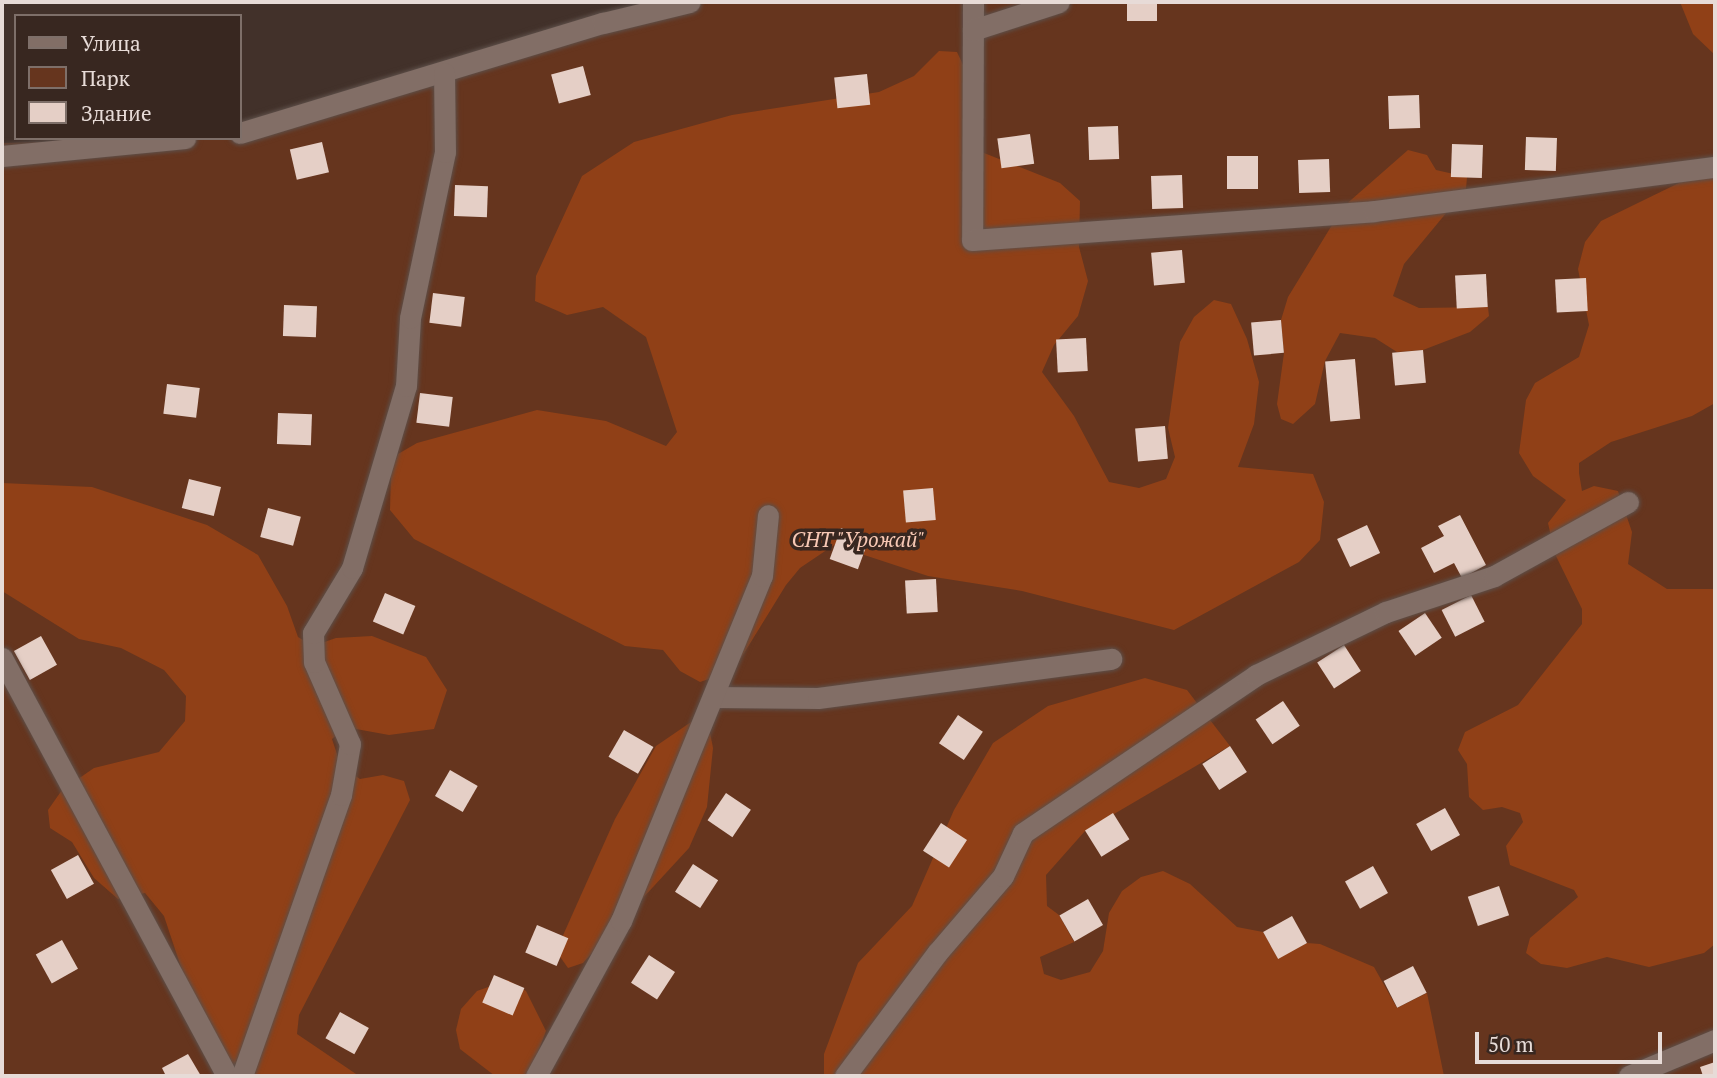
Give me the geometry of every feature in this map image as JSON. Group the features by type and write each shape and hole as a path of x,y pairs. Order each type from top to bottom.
{"lane":[{"path":"242,132 603,23 690,2"},
{"path":"973,2 972,240 1374,211 1715,167"},
{"path":"973,30 1059,2"},
{"path":"242,1076 341,795 349,744 314,662 313,633 352,568 406,386 410,318 445,152 444,73"},
{"path":"2,156 165,140"},
{"path":"845,1076 937,953 1003,876 1023,833 1256,675 1386,612 1494,576 1628,502"},
{"path":"536,1076 621,922 762,576 768,515"},
{"path":"2,659 227,1076"},
{"path":"713,697 818,698 1111,659"},
{"path":"1629,1076 1715,1040"}],"green space":[{"name":"СНТ \"Урожай\"","path":"700,2 1715,2 1715,1076 2,1076 2,143 242,140 242,137"},
{"path":"1680,2 1715,2 1715,55 1693,34"},
{"path":"939,51 957,52 968,75 979,151 1060,183 1080,201 1079,247 1088,281 1078,316 1054,345 1042,372 1074,416 1109,482 1139,488 1166,479 1175,457 1168,428 1180,342 1194,317 1214,300 1231,304 1247,339 1259,382 1254,424 1238,467 1313,474 1324,502 1320,540 1299,562 1174,630 1022,591 928,576 834,545 800,568 786,585 733,671 700,682 680,671 663,650 625,646 414,539 390,510 391,472 398,454 417,443 537,410 606,421 666,446 677,432 646,337 603,307 567,315 535,301 536,276 582,176 634,142 732,115 879,92 914,76"},
{"path":"1408,150 1427,155 1436,170 1467,177 1466,189 1404,264 1393,296 1419,308 1488,307 1489,316 1470,332 1423,350 1397,352 1375,338 1340,333 1325,361 1315,404 1293,424 1281,419 1277,404 1284,353 1281,320 1288,297 1343,207"},
{"path":"1715,176 1715,403 1692,416 1611,442 1579,463 1579,473 1582,491 1594,486 1618,491 1632,532 1628,564 1667,589 1715,589 1715,944 1704,953 1649,967 1607,957 1567,968 1541,964 1526,953 1530,938 1578,897 1574,890 1510,865 1506,846 1523,822 1520,813 1502,807 1483,810 1469,797 1467,764 1458,750 1465,732 1518,705 1582,624 1582,609 1555,554 1548,523 1566,500 1533,476 1519,453 1526,400 1535,383 1579,357 1589,325 1578,269 1585,242 1601,221 1685,180"},
{"path":"2,483 92,487 207,525 258,555 287,606 298,637 313,646 336,638 372,636 426,657 447,690 434,729 389,735 345,727 332,739 341,766 360,779 383,775 404,781 410,800 299,1015 297,1034 359,1076 217,1076 164,916 145,893 118,899 94,878 72,842 50,828 48,810 62,790 94,768 159,752 185,721 186,696 164,670 121,648 79,639 2,591"},
{"path":"1145,678 1187,690 1230,746 1085,831 1046,875 1047,906 1059,915 1074,942 1040,957 1044,974 1061,980 1090,972 1103,951 1109,913 1122,891 1141,877 1163,871 1190,884 1237,927 1263,932 1278,958 1307,943 1320,944 1374,967 1397,1008 1427,993 1444,1076 824,1076 824,1054 858,963 912,906 954,810 993,743 1048,706"},
{"path":"694,720 708,722 713,748 707,807 689,848 583,963 568,968 556,951 615,819 656,746"},
{"path":"508,980 526,991 546,1031 529,1076 495,1076 460,1049 456,1030 461,1009 477,991"}],"building":[{"path":"1127,2 1157,2 1157,21 1127,21"},
{"path":"583,66 591,95 559,104 551,75"},
{"path":"867,74 870,105 837,108 834,77"},
{"path":"1419,95 1420,128 1389,129 1388,96"},
{"path":"1118,126 1119,159 1089,160 1088,127"},
{"path":"1030,134 1034,164 1001,168 997,139"},
{"path":"1526,137 1557,138 1556,171 1525,170"},
{"path":"322,142 329,172 297,180 290,149"},
{"path":"1452,144 1483,145 1482,178 1451,177"},
{"path":"1227,156 1258,156 1258,189 1227,189"},
{"path":"1329,159 1330,192 1299,193 1298,160"},
{"path":"1182,175 1183,208 1152,209 1151,176"},
{"path":"455,185 488,186 487,217 454,216"},
{"path":"1182,250 1185,283 1154,286 1151,253"},
{"path":"1486,274 1488,307 1457,309 1455,276"},
{"path":"1586,278 1588,311 1557,313 1555,280"},
{"path":"433,293 465,297 461,327 429,323"},
{"path":"284,305 317,306 316,337 283,336"},
{"path":"1281,320 1284,353 1254,355 1251,323"},
{"path":"1086,338 1088,371 1058,373 1056,340"},
{"path":"1423,350 1426,383 1395,386 1392,353"},
{"path":"1355,359 1360,419 1330,421 1325,362"},
{"path":"167,384 200,388 196,418 163,414"},
{"path":"420,393 453,397 449,427 416,423"},
{"path":"278,413 312,414 311,445 277,444"},
{"path":"1165,426 1168,459 1138,461 1135,429"},
{"path":"189,479 221,487 214,516 182,508"},
{"path":"933,488 936,520 906,522 903,491"},
{"path":"268,508 301,517 293,546 260,537"},
{"path":"1460,515 1486,565 1462,578 1454,563 1434,573 1421,548 1444,536 1438,526"},
{"path":"1367,525 1380,553 1350,567 1337,539"},
{"path":"841,528 869,538 858,569 830,559"},
{"path":"936,579 938,612 907,614 905,581"},
{"path":"385,593 415,606 403,634 373,622"},
{"path":"1471,595 1485,622 1455,637 1442,610"},
{"path":"1425,613 1442,638 1415,656 1398,631"},
{"path":"41,636 57,665 30,680 14,651"},
{"path":"1344,645 1361,671 1334,688 1317,662"},
{"path":"1283,701 1300,726 1272,744 1256,719"},
{"path":"958,715 983,732 964,760 939,743"},
{"path":"624,730 653,747 638,774 608,757"},
{"path":"1230,746 1247,772 1219,790 1202,764"},
{"path":"450,770 478,786 463,812 435,796"},
{"path":"726,793 751,810 732,837 708,820"},
{"path":"1445,808 1460,835 1431,851 1416,824"},
{"path":"1113,813 1129,839 1101,857 1085,830"},
{"path":"941,823 967,840 949,868 923,851"},
{"path":"78,855 94,884 67,899 51,870"},
{"path":"693,864 718,880 700,908 675,892"},
{"path":"1373,866 1388,893 1360,909 1345,882"},
{"path":"1499,886 1509,915 1478,926 1468,897"},
{"path":"1088,899 1103,925 1074,941 1059,916"},
{"path":"1292,916 1307,943 1278,959 1263,932"},
{"path":"537,925 568,938 557,966 525,953"},
{"path":"62,940 78,969 52,983 36,955"},
{"path":"649,955 675,972 657,1000 631,983"},
{"path":"1413,966 1427,993 1397,1008 1384,981"},
{"path":"494,975 524,988 513,1016 482,1003"},
{"path":"340,1012 369,1028 354,1054 325,1038"},
{"path":"188,1054 201,1076 166,1076 162,1068"},
{"path":"1715,1062 1715,1076 1703,1076 1700,1067"}]}
